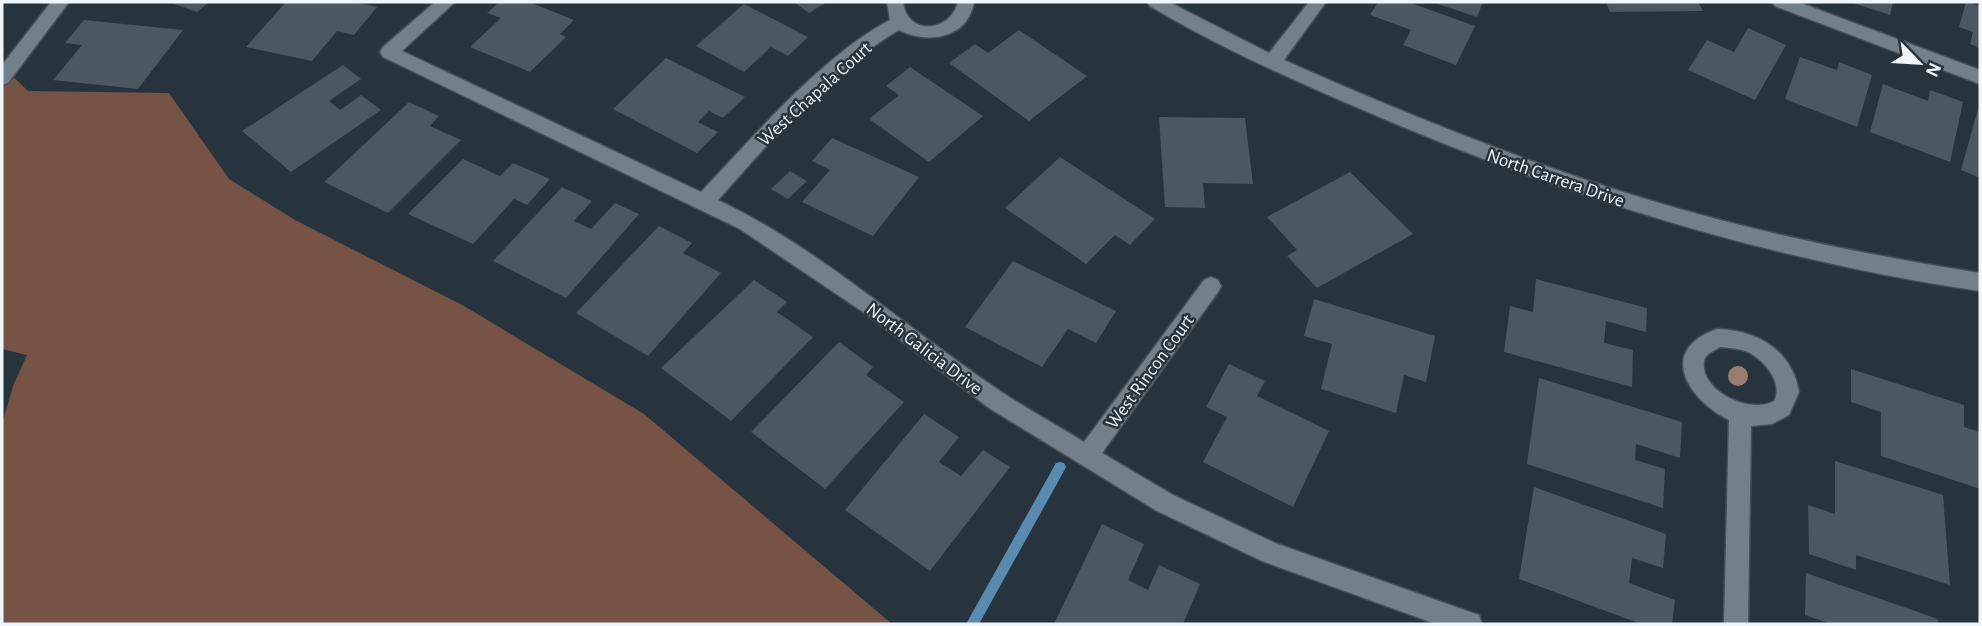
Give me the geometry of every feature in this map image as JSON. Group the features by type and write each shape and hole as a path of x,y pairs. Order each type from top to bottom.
{"street":[{"path":"2,78 60,2"},
{"name":"North Galicia Drive","path":"446,2 389,52 747,223 876,310 997,401 1166,503 1270,553 1470,624"},
{"path":"895,2 895,15 900,22 919,31 942,30 961,20 966,12 966,2"},
{"name":"North Carrera Drive","path":"1156,2 1272,62 1466,146 1651,209 1853,259 1980,282"},
{"path":"1272,62 1318,2"},
{"path":"1781,2 1980,78"},
{"name":"West Chapala Court","path":"705,201 779,120 806,95 866,44 900,22"},
{"name":"West Rincon Court","path":"1086,457 1211,286"},
{"path":"1736,624 1740,414"}],"shaded area":[{"path":"2,66 28,91 169,93 229,179 295,220 464,306 644,414 892,624 2,624 2,424 13,386 27,355 2,349"}],"building":[{"path":"169,2 209,2 197,12"},
{"path":"286,2 355,2 377,7 354,35 337,31 312,61 246,47"},
{"path":"499,2 529,2 574,20 560,34 566,37 530,72 470,47 501,18 487,13"},
{"path":"794,2 827,2 809,13"},
{"path":"1378,2 1408,2 1475,26 1456,65 1403,45 1411,30 1370,15"},
{"path":"1432,2 1483,2 1477,17"},
{"path":"1606,2 1698,2 1703,11 1610,12"},
{"path":"1850,2 1893,2 1890,15"},
{"path":"1966,2 1980,6 1980,48 1970,44 1973,32 1959,27"},
{"path":"744,4 808,37 788,56 771,47 744,72 696,46"},
{"path":"84,20 183,30 138,89 53,80 82,45 65,43"},
{"path":"1748,28 1786,45 1755,100 1688,70 1707,40 1734,52"},
{"path":"1019,30 1087,76 1029,121 949,63 975,44 988,53"},
{"path":"1800,57 1837,70 1839,62 1872,75 1857,127 1785,99"},
{"path":"666,58 745,97 723,118 709,111 698,122 718,132 697,153 613,109"},
{"path":"343,65 361,79 329,101 340,110 361,95 381,110 291,172 242,131"},
{"path":"910,67 983,116 929,162 869,119 899,95 886,86"},
{"path":"1883,84 1928,101 1930,90 1963,102 1950,162 1870,132"},
{"path":"409,102 439,116 430,126 461,140 388,213 324,182"},
{"path":"1978,109 1980,110 1980,178 1961,170"},
{"path":"1159,117 1245,118 1253,184 1203,183 1205,208 1165,207"},
{"path":"832,138 919,177 873,236 802,202 830,170 812,161"},
{"path":"1060,157 1155,219 1130,245 1115,235 1086,264 1005,208"},
{"path":"463,159 500,176 513,163 550,179 527,205 514,199 473,244 408,214"},
{"path":"790,171 807,181 788,199 771,189"},
{"path":"1350,172 1413,234 1317,288 1287,256 1297,250 1267,217"},
{"path":"562,187 592,201 574,221 591,229 615,203 639,214 566,298 493,261"},
{"path":"659,226 692,243 683,253 721,273 648,356 576,313"},
{"path":"1013,261 1116,311 1096,343 1068,329 1042,367 965,327"},
{"path":"1536,279 1647,308 1646,332 1606,321 1604,343 1633,350 1632,387 1504,352 1510,306 1533,312"},
{"path":"754,280 787,302 777,312 813,337 731,421 661,368"},
{"path":"1314,299 1435,336 1426,382 1404,375 1396,413 1321,389 1332,344 1304,336"},
{"path":"839,342 873,367 866,375 904,402 825,489 751,432"},
{"path":"1229,364 1265,381 1257,396 1329,431 1293,507 1203,462 1227,417 1206,407"},
{"path":"1851,369 1964,405 1964,427 1980,432 1980,489 1881,456 1881,412 1851,402"},
{"path":"1539,378 1682,422 1680,458 1636,444 1635,460 1665,469 1663,508 1527,464"},
{"path":"924,414 959,437 939,462 961,476 983,450 1010,467 930,571 845,510"},
{"path":"1835,461 1943,495 1950,585 1856,555 1856,570 1809,554 1808,505 1835,514"},
{"path":"1534,487 1666,534 1663,568 1632,558 1629,583 1675,600 1672,624 1641,624 1519,579"},
{"path":"1102,524 1144,544 1128,580 1148,590 1159,565 1200,584 1183,624 1054,624"},
{"path":"1806,573 1938,619 1938,624 1831,624 1805,615"}],"waterway":[{"path":"972,624 1060,467"}]}
